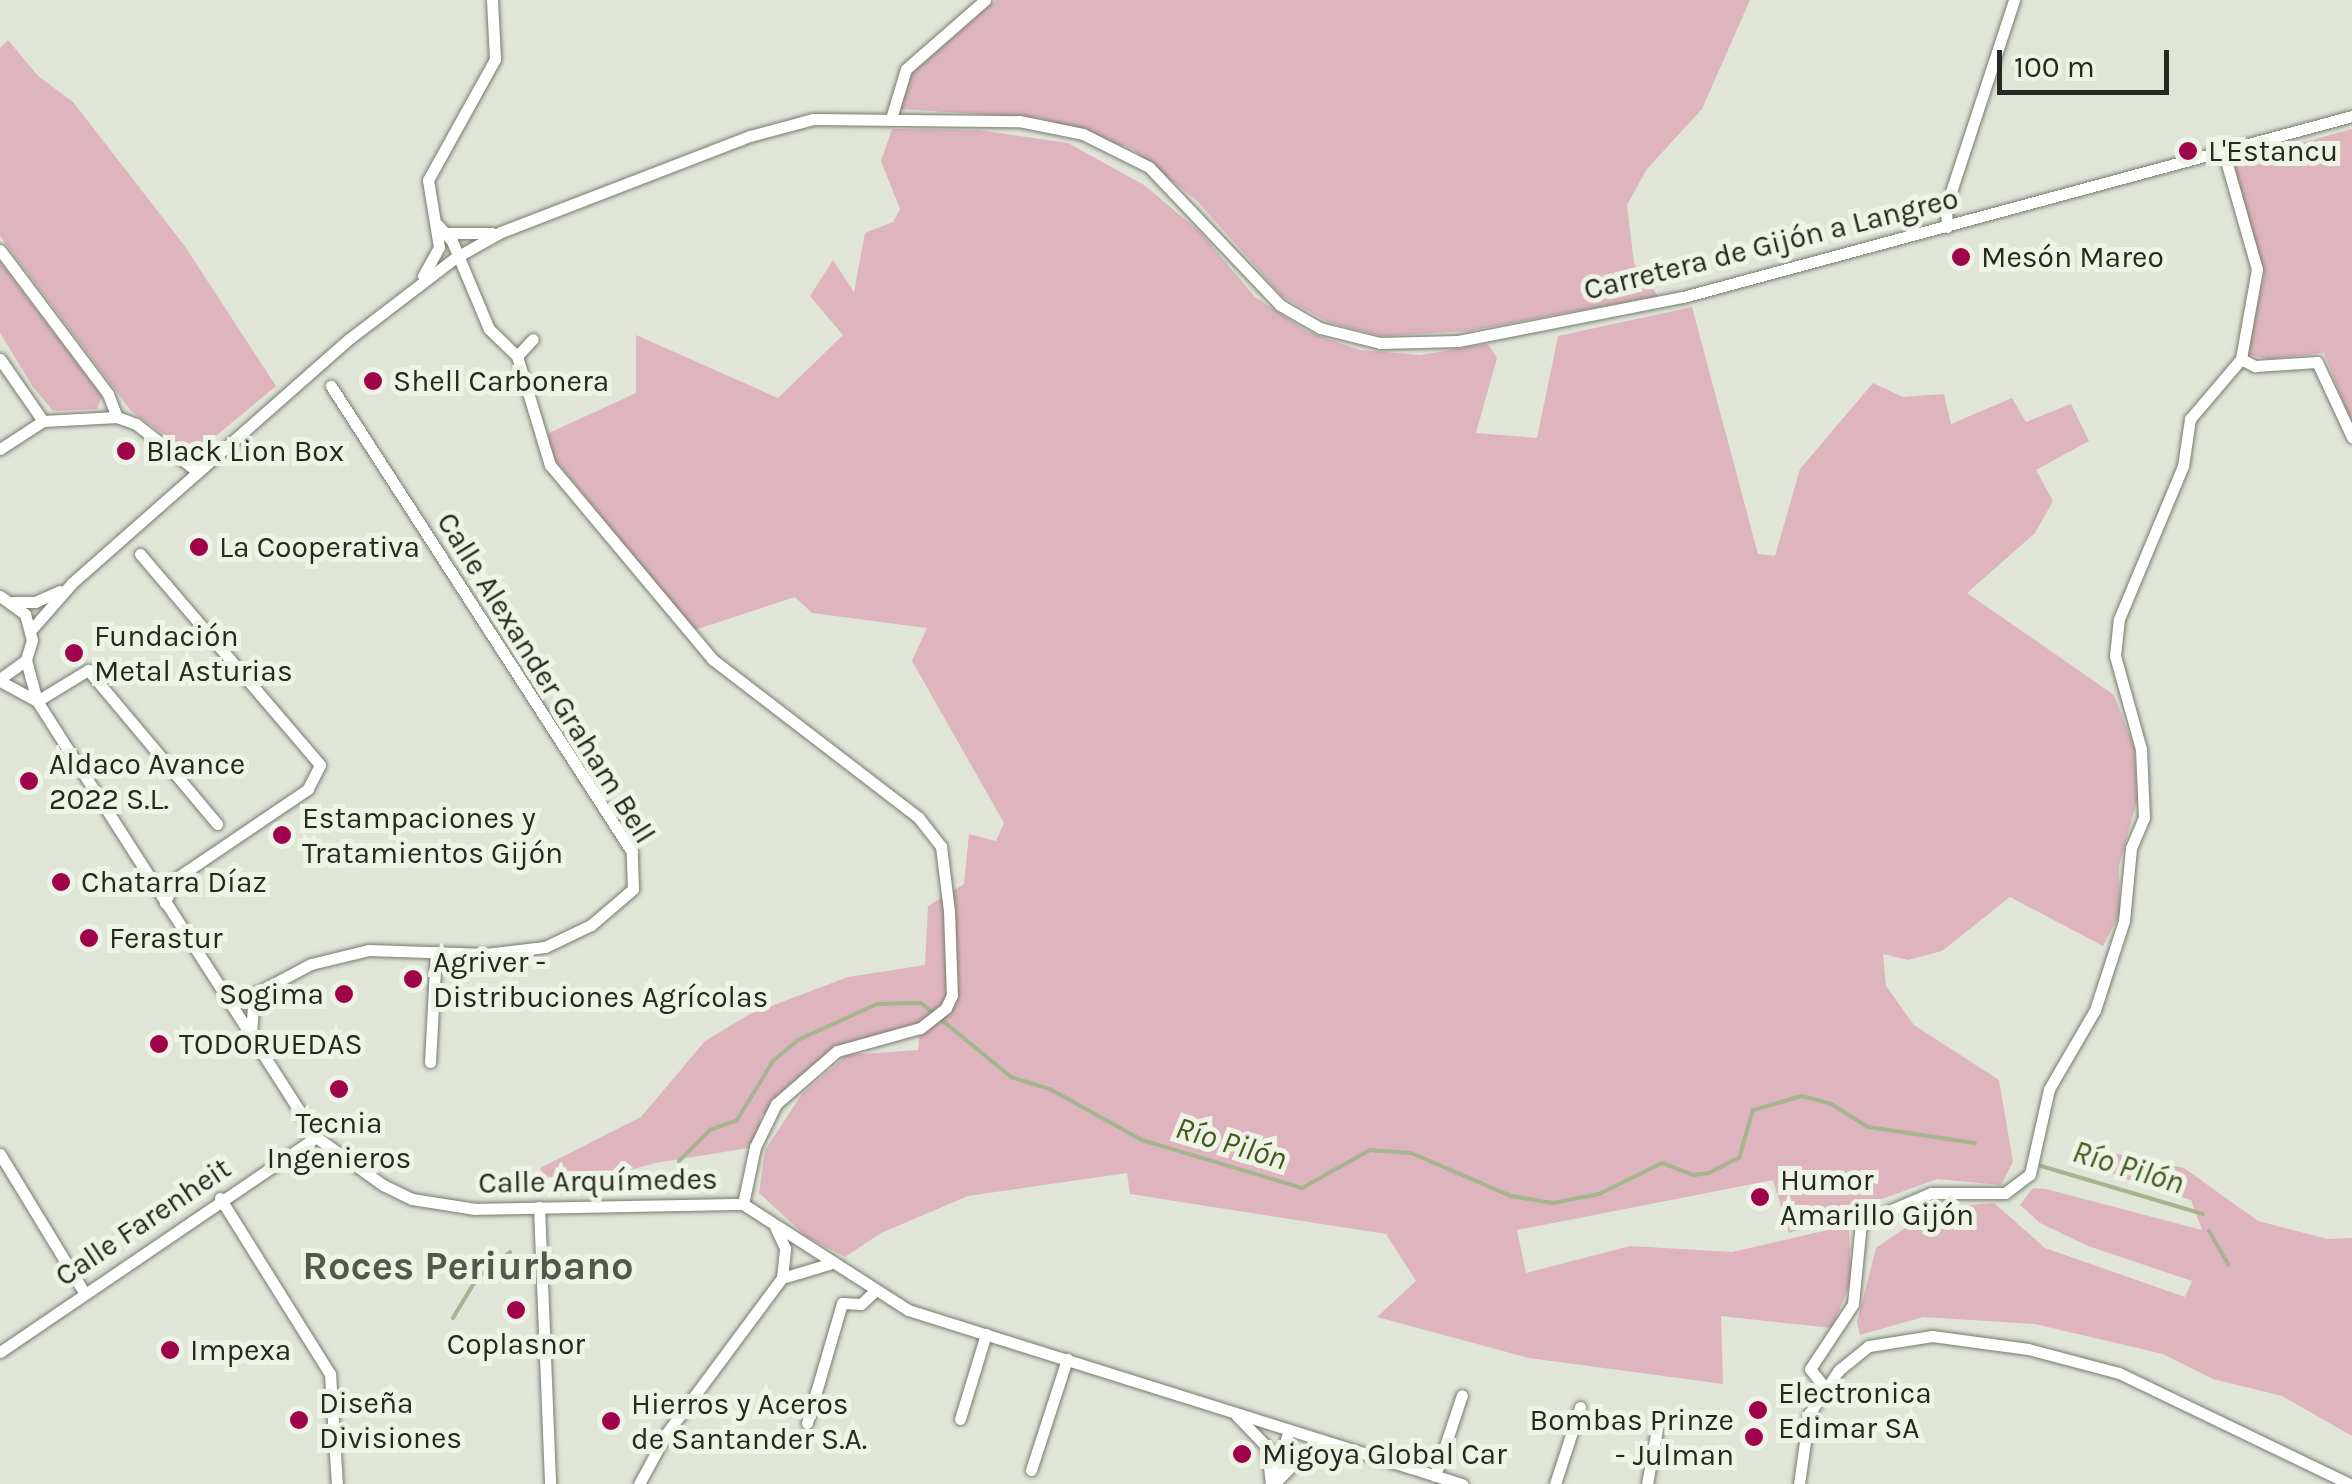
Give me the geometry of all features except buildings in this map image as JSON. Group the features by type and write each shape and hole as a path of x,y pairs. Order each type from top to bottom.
{"street":[{"path":"492,0 495,60 428,180 441,232 489,328 518,356 550,466 700,645 936,834 949,911 952,996 946,1008 932,1022 837,1051 776,1104 755,1148 743,1204"},
{"path":"892,115 906,70 985,0"},
{"path":"1946,226 1946,207 2014,0"},
{"name":"Carretera de Gijón a Langreo","path":"72,583 419,282 455,258 501,232 750,136 813,118 892,115 1019,121 1083,134 1126,154 1193,207 1280,305 1320,328 1380,343 1458,341 1683,297 2352,116"},
{"path":"1826,1388 1810,1369 1853,1304 1861,1224 1931,1193 2005,1192 2030,1174 2049,1089 2095,1010 2124,921 2132,848 2144,818 2141,749 2116,656 2119,619 2183,466 2190,419 2241,359 2257,269 2223,150"},
{"path":"441,232 501,232"},
{"path":"419,282 436,258 441,232"},
{"path":"0,250 108,394 117,417"},
{"path":"518,356 533,339"},
{"path":"0,358 43,421"},
{"path":"2241,359 2255,366 2317,362 2352,437"},
{"name":"Calle Alexander Graham Bell","path":"232,1006 331,957 369,950 436,952 546,947 622,903 633,889 632,852 331,386"},
{"path":"0,449 43,421 117,417 136,424 198,472"},
{"path":"140,554 320,765 308,789 175,879 164,903"},
{"path":"0,596 13,602 44,600 72,583"},
{"path":"38,701 26,660 31,630 72,583"},
{"path":"13,602 31,630"},
{"path":"26,660 0,680 38,701"},
{"path":"38,701 88,670 217,824"},
{"name":"Calle Arquímedes","path":"38,701 316,1137 412,1198 475,1210 743,1204 771,1218 829,1264 908,1310 1462,1484"},
{"path":"148,876 175,879"},
{"path":"430,1062 436,952"},
{"path":"218,984 254,994 251,1036"},
{"name":"Calle Farenheit","path":"0,1352 220,1198 316,1137"},
{"path":"0,1154 84,1292"},
{"path":"220,1198 330,1374 337,1484"},
{"path":"539,1206 550,1484"},
{"path":"639,1484 666,1434 782,1278 785,1248 771,1218"},
{"path":"782,1278 829,1264"},
{"path":"807,1422 842,1303 860,1304 875,1291"},
{"path":"960,1420 986,1334"},
{"path":"1798,1484 1810,1414 1826,1388 1853,1358 1898,1338 1932,1336 2028,1349 2162,1390 2350,1484"},
{"path":"1031,1470 1067,1359"},
{"path":"1435,1476 1462,1395"},
{"path":"1554,1484 1580,1407"},
{"path":"1229,1410 1267,1448 1272,1484"},
{"path":"1647,1484 1659,1418"},
{"path":"1272,1484 1288,1430"},
{"path":"1272,1484 1297,1460 1344,1447"}],"shaded area":[{"path":"996,0 1750,0 1702,109 1647,169 1627,205 1634,263 1658,296 1467,331 1382,336 1328,322 1283,297 1196,200 1132,149 1042,118 899,109 912,73"},
{"path":"8,40 38,76 73,102 184,245 276,386 193,455 131,411 0,236 0,48"},
{"path":"892,129 978,130 1068,143 1144,185 1200,232 1255,297 1308,332 1360,350 1420,355 1488,344 1497,358 1476,433 1537,438 1558,336 1692,307 1758,554 1775,556 1800,469 1873,383 1903,397 1944,394 1951,424 2012,398 2026,422 2071,404 2089,441 2036,470 2053,501 2035,533 1967,593 2114,695 2134,747 2138,797 2119,866 2120,913 2103,946 2010,897 1942,951 1908,960 1883,954 1886,986 1914,1025 1999,1080 2013,1162 2001,1185 1937,1179 1789,1233 1773,1180 1517,1230 1526,1273 1630,1246 1732,1252 1849,1225 1851,1282 1832,1328 1721,1316 1723,1384 1529,1358 1377,1317 1416,1281 1386,1234 1130,1194 1127,1173 968,1196 881,1233 845,1257 807,1237 759,1193 765,1150 802,1094 847,1055 918,1050 920,1029 845,1047 761,1116 755,1147 655,1163 576,1186 547,1182 540,1168 641,1117 705,1041 750,1014 848,977 925,965 928,906 964,884 969,834 996,841 1004,823 912,661 927,628 812,613 795,597 694,630 549,452 549,433 636,393 636,335 778,398 843,335 810,296 833,260 854,292 865,233 893,222 900,209 881,161"},
{"path":"2352,129 2352,424 2324,353 2267,359 2247,354 2264,275 2233,162"},
{"path":"0,262 102,396 97,409 53,411 33,387 0,333"},
{"path":"2108,1152 2184,1168 2258,1221 2327,1239 2352,1238 2352,1436 2282,1396 2213,1379 2163,1354 2035,1324 1923,1317 1860,1335 1857,1322 1876,1248 1934,1208 1994,1203 2045,1248 2185,1297 2192,1281 2088,1246 2040,1223 2020,1205 2033,1188 2046,1189 2202,1230 2191,1200 2117,1176 2092,1157"}],"waterway":[{"name":"Río Pilón","path":"679,1161 710,1130 737,1120 773,1061 798,1040 877,1004 921,1003 1011,1077 1050,1089 1142,1140 1302,1188 1370,1150 1411,1153 1511,1196 1553,1203 1599,1194 1662,1163 1693,1175 1709,1173 1739,1158 1753,1110 1802,1096 1831,1104 1868,1127 1975,1143"},
{"name":"Río Pilón","path":"2041,1166 2203,1214"},
{"name":"Río Pilón","path":"2209,1231 2229,1265"},
{"name":"Río Pilón","path":"453,1318 477,1278 510,1252"}],"place":[{"name":"L'Estancu","path":"2188,151"},
{"name":"Mesón Mareo","path":"1961,257"},
{"name":"Shell Carbonera","path":"373,381"},
{"name":"Black Lion Box","path":"126,451"},
{"name":"La Cooperativa","path":"199,547"},
{"name":"Fundación Metal Asturias","path":"74,653"},
{"name":"Aldaco Avance 2022 S.L.","path":"29,781"},
{"name":"Estampaciones y Tratamientos Gijón","path":"282,835"},
{"name":"Chatarra Díaz","path":"61,882"},
{"name":"Ferastur","path":"89,938"},
{"name":"Agriver - Distribuciones Agrícolas","path":"413,979"},
{"name":"Sogima","path":"344,994"},
{"name":"TODORUEDAS","path":"159,1044"},
{"name":"Tecnia Ingenieros","path":"339,1089"},
{"name":"Humor Amarillo Gijón","path":"1760,1197"},
{"name":"Coplasnor","path":"516,1310"},
{"name":"Impexa","path":"170,1350"},
{"name":"Electronica Edimar SA","path":"1758,1410"},
{"name":"Diseña Divisiones","path":"299,1420"},
{"name":"Hierros y Aceros de Santander S.A.","path":"611,1421"},
{"name":"Bombas Prinze - Julman","path":"1754,1437"},
{"name":"Migoya Global Car","path":"1242,1454"}],"district":[{"name":"Roces Periurbano","path":"468,1266"}]}
